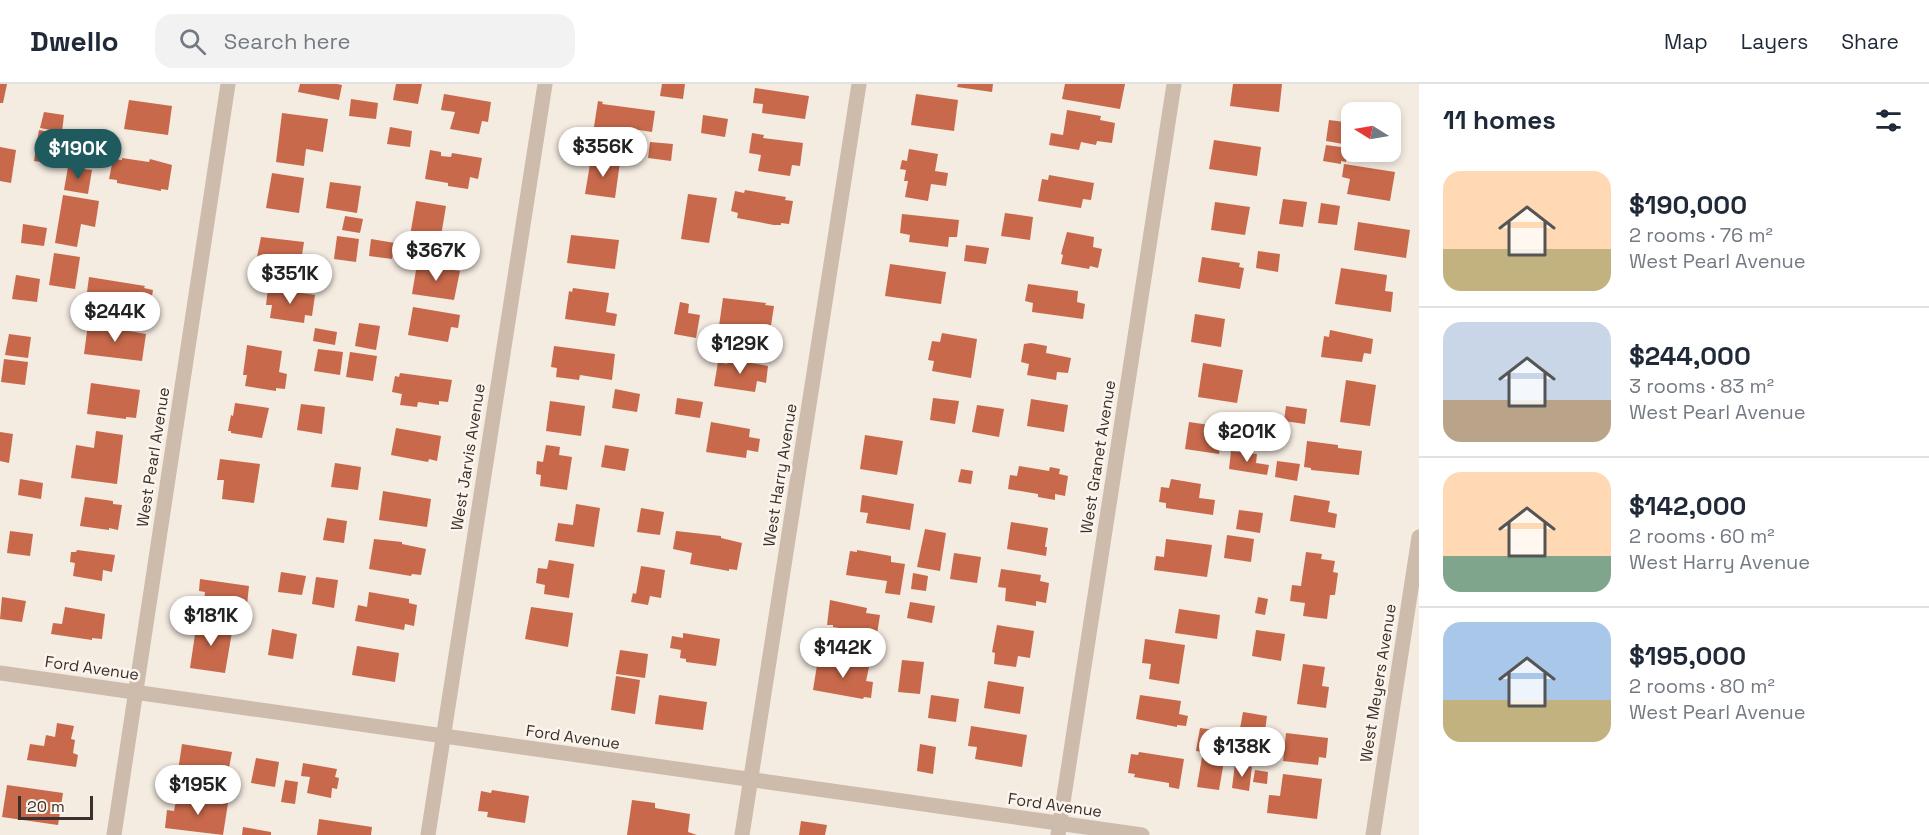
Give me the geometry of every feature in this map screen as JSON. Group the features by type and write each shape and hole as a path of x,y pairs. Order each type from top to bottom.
{"street":[{"name":"West Pearl Avenue","path":"114,835 228,84"},
{"name":"West Jarvis Avenue","path":"428,835 545,84"},
{"name":"West Harry Avenue","path":"742,835 859,84"},
{"name":"West Granet Avenue","path":"1059,829 1174,84"},
{"name":"West Meyers Avenue","path":"1373,835 1419,537"},
{"name":"Ford Avenue","path":"0,674 751,780 1059,829 1142,835"}],"building":[{"path":"0,84 7,84 3,103 0,103"},
{"path":"300,84 342,85 339,100 298,92"},
{"path":"396,84 422,84 418,104 393,100"},
{"path":"662,84 685,84 683,99 660,96"},
{"path":"958,84 993,84 992,92 957,87"},
{"path":"1065,84 1125,84 1120,109 1062,99"},
{"path":"1233,84 1282,84 1279,112 1230,106"},
{"path":"755,88 809,96 805,119 762,113 763,104 753,103"},
{"path":"444,94 491,102 488,122 482,121 479,134 450,129 455,112 441,110"},
{"path":"916,94 958,100 954,131 911,125"},
{"path":"351,99 378,103 376,119 349,116"},
{"path":"129,100 172,106 168,135 124,129"},
{"path":"598,101 603,102 602,104 655,111 652,132 639,130 638,139 593,133"},
{"path":"1067,110 1101,116 1100,120 1115,123 1112,143 1097,141 1096,145 1081,142 1079,150 1049,145 1051,133 1063,135"},
{"path":"44,112 64,115 62,132 40,128"},
{"path":"282,113 328,119 323,152 306,149 304,166 276,162"},
{"path":"703,115 728,119 725,137 701,133"},
{"path":"1329,120 1341,122 1341,144 1326,141"},
{"path":"390,127 412,131 410,147 387,144"},
{"path":"39,130 60,134 56,164 34,161"},
{"path":"752,133 764,135 763,138 803,143 800,166 792,165 790,176 758,171 761,155 749,153"},
{"path":"1214,140 1261,147 1257,176 1209,169"},
{"path":"650,142 673,144 671,161 648,158"},
{"path":"1326,145 1341,147 1341,164 1323,161"},
{"path":"0,147 16,150 11,183 0,181"},
{"path":"909,149 938,154 935,171 948,173 946,186 931,184 928,201 905,197 908,181 904,181 906,170 900,169 902,160 907,161"},
{"path":"430,150 441,152 441,156 451,157 452,153 482,158 478,179 470,177 468,189 425,179"},
{"path":"122,158 149,162 150,159 172,165 168,190 161,189 161,191 117,183 117,180 109,179 113,159 122,160"},
{"path":"591,158 620,162 615,198 585,194"},
{"path":"1344,164 1395,172 1390,201 1347,194 1350,179 1342,177"},
{"path":"68,167 92,170 88,194 64,190"},
{"path":"272,173 304,178 299,213 266,208"},
{"path":"1049,175 1094,183 1091,200 1083,199 1081,208 1038,201 1042,179 1048,180"},
{"path":"330,182 361,186 357,213 326,208"},
{"path":"745,190 786,197 785,200 793,201 789,224 774,225 737,218 738,213 731,211 735,191 744,193"},
{"path":"688,194 717,198 709,243 681,239"},
{"path":"63,195 99,201 95,227 81,224 77,247 55,243"},
{"path":"1283,199 1307,202 1303,227 1279,224"},
{"path":"416,201 446,206 440,242 410,236"},
{"path":"1215,202 1250,207 1245,235 1211,230"},
{"path":"1321,203 1340,206 1337,225 1318,223"},
{"path":"1005,213 1033,217 1030,240 1001,236"},
{"path":"902,214 959,220 957,237 949,237 948,247 909,242 910,235 900,233"},
{"path":"345,216 363,219 360,233 342,230"},
{"path":"1358,222 1410,230 1406,258 1354,250"},
{"path":"23,224 47,228 44,246 21,243"},
{"path":"1067,232 1094,237 1093,247 1102,249 1098,268 1090,266 1089,269 1061,264 1063,255 1061,254"},
{"path":"571,235 619,240 615,269 567,263"},
{"path":"337,236 359,239 356,262 334,259"},
{"path":"261,237 304,242 299,275 268,271 269,267 265,266 266,258 257,257"},
{"path":"371,239 395,243 392,259 369,256"},
{"path":"966,245 989,248 986,264 964,261"},
{"path":"1258,251 1280,254 1278,272 1256,268"},
{"path":"54,253 80,257 75,289 49,285"},
{"path":"1202,257 1240,263 1239,267 1244,268 1240,289 1198,282"},
{"path":"417,264 460,271 454,300 412,294"},
{"path":"890,264 946,272 941,304 885,296"},
{"path":"1341,268 1387,275 1385,291 1393,292 1391,312 1335,304"},
{"path":"16,275 40,279 37,302 12,299"},
{"path":"89,277 145,286 144,288 153,290 149,315 140,313 140,316 85,307"},
{"path":"1028,284 1078,291 1077,302 1085,304 1083,319 1032,312 1033,303 1025,301"},
{"path":"268,288 315,295 312,316 305,315 304,323 270,318 272,305 266,305"},
{"path":"573,288 609,293 606,312 617,314 615,326 565,319 569,291 572,292"},
{"path":"723,298 774,306 770,332 762,331 760,345 717,340"},
{"path":"680,302 689,304 688,313 700,315 696,338 674,334"},
{"path":"413,307 460,315 458,328 451,327 448,342 408,335"},
{"path":"1195,314 1225,319 1221,347 1191,342"},
{"path":"359,323 380,326 376,350 355,346"},
{"path":"88,324 146,334 142,361 84,354"},
{"path":"315,328 337,332 335,345 313,341"},
{"path":"1330,330 1373,339 1371,354 1364,353 1362,362 1321,357 1324,336 1329,337"},
{"path":"942,333 977,339 971,378 932,371 934,361 928,360 932,341 940,342"},
{"path":"9,334 31,337 28,358 5,355"},
{"path":"1024,344 1047,346 1046,353 1071,358 1068,373 1057,372 1056,380 1027,375 1029,364 1021,362"},
{"path":"247,345 282,351 279,372 287,374 285,389 276,388 276,391 245,386 247,375 243,375"},
{"path":"554,346 615,354 612,380 580,375 579,380 556,377 557,368 551,367"},
{"path":"318,349 343,352 340,375 314,371"},
{"path":"350,352 377,356 373,381 346,377"},
{"path":"4,359 28,362 25,385 1,382"},
{"path":"728,359 768,366 766,383 757,381 755,392 714,386 718,362 727,364"},
{"path":"1203,363 1243,370 1237,403 1198,397"},
{"path":"400,373 452,380 448,402 439,401 439,405 418,402 417,407 400,405 402,394 392,392 395,376 399,377"},
{"path":"1346,380 1376,385 1370,426 1340,422"},
{"path":"91,383 140,390 136,418 126,417 126,419 87,414"},
{"path":"615,389 640,394 637,412 612,408"},
{"path":"677,398 703,402 700,418 675,414"},
{"path":"933,398 959,401 955,424 930,420"},
{"path":"1031,399 1068,405 1064,432 1027,426"},
{"path":"550,401 585,406 581,436 546,431"},
{"path":"235,403 269,408 262,438 228,431"},
{"path":"301,404 325,407 322,434 297,430"},
{"path":"977,405 1004,409 999,437 972,432"},
{"path":"1286,406 1307,409 1305,424 1284,421"},
{"path":"711,422 750,429 749,437 760,439 758,452 747,450 746,458 706,452"},
{"path":"1189,422 1223,427 1219,454 1185,449"},
{"path":"396,428 441,436 437,461 429,459 428,462 391,455"},
{"path":"96,431 123,435 117,484 71,478 76,445 94,448"},
{"path":"0,432 13,434 9,463 0,461"},
{"path":"865,435 903,441 897,475 860,469"},
{"path":"1307,441 1362,451 1359,475 1311,470 1311,468 1304,467"},
{"path":"546,445 560,447 559,455 572,457 567,490 540,486 541,475 536,474 537,461 543,462"},
{"path":"605,445 629,449 625,471 601,467"},
{"path":"1231,451 1257,454 1256,463 1269,465 1267,475 1229,469"},
{"path":"220,459 260,464 254,503 222,499 224,480 217,480"},
{"path":"1277,461 1300,464 1297,481 1275,477"},
{"path":"335,463 361,467 358,490 331,487"},
{"path":"1019,466 1049,471 1050,467 1060,469 1059,474 1068,476 1065,496 1055,494 1055,500 1038,497 1038,494 1008,489 1010,475 1017,476"},
{"path":"961,469 973,471 971,484 958,482"},
{"path":"20,479 43,483 41,499 18,495"},
{"path":"1171,479 1201,484 1199,498 1215,500 1213,515 1166,508 1166,503 1159,502 1161,487 1169,488"},
{"path":"383,491 431,499 427,527 379,520"},
{"path":"862,495 914,504 910,530 866,523 868,513 860,512"},
{"path":"1294,495 1330,501 1328,512 1337,514 1335,528 1290,521"},
{"path":"85,497 113,501 113,504 122,505 118,530 80,526"},
{"path":"576,504 600,508 594,547 555,541 558,523 573,525"},
{"path":"641,508 664,512 660,535 637,532"},
{"path":"1239,510 1263,513 1260,533 1236,529"},
{"path":"327,518 347,521 344,543 323,540"},
{"path":"1011,522 1048,528 1046,556 1007,549"},
{"path":"925,529 946,533 940,571 917,567"},
{"path":"10,531 33,534 30,556 7,553"},
{"path":"676,531 721,536 721,538 742,543 737,570 729,569 729,571 690,564 692,553 673,549"},
{"path":"1227,535 1254,539 1251,562 1224,558"},
{"path":"374,539 402,542 402,544 426,549 421,575 412,574 411,576 369,569"},
{"path":"1166,539 1212,545 1207,577 1154,570 1156,556 1164,557"},
{"path":"77,550 115,555 112,572 103,570 102,581 73,576 75,563 70,562 71,552"},
{"path":"857,550 891,556 891,562 905,564 900,595 885,593 887,581 846,575 850,551 857,552"},
{"path":"1306,552 1322,554 1321,559 1335,561 1333,572 1338,573 1335,595 1330,595 1327,619 1303,616 1305,603 1290,601 1292,585 1301,586"},
{"path":"954,553 981,557 977,583 950,579"},
{"path":"549,560 574,564 569,598 544,594 545,585 536,583 538,568 547,569"},
{"path":"641,566 665,570 661,598 650,596 648,605 631,602 633,593 636,594"},
{"path":"1001,569 1041,575 1040,581 1049,583 1046,603 1036,601 1036,606 1005,601 1006,588 998,587"},
{"path":"281,572 306,576 302,595 278,592"},
{"path":"913,573 928,576 926,591 911,589"},
{"path":"316,577 338,580 334,608 312,604"},
{"path":"200,579 249,586 247,605 239,604 238,612 203,607 205,592 199,591"},
{"path":"369,592 409,599 409,603 417,605 414,626 405,624 404,630 355,621 358,605 367,607"},
{"path":"2,597 26,601 22,622 0,619"},
{"path":"1258,597 1268,599 1265,615 1255,613"},
{"path":"830,600 867,608 866,613 880,615 877,634 827,625"},
{"path":"910,602 935,606 932,623 907,618"},
{"path":"65,607 105,614 102,639 92,638 92,640 51,634 53,623 62,624"},
{"path":"531,607 573,613 568,647 525,639"},
{"path":"1179,609 1220,615 1217,639 1175,633"},
{"path":"197,621 233,626 225,673 190,668"},
{"path":"997,625 1034,631 1030,658 1018,656 1016,667 994,664 995,653 992,652"},
{"path":"272,629 297,634 293,659 268,655"},
{"path":"1256,630 1285,634 1281,661 1252,656"},
{"path":"683,633 720,639 716,666 686,662 686,659 680,658 681,650 670,648 672,636 683,638"},
{"path":"1145,639 1185,645 1179,684 1149,679 1151,664 1142,663"},
{"path":"357,646 399,653 395,682 352,675"},
{"path":"620,650 648,654 645,678 616,674"},
{"path":"818,659 869,667 866,681 873,682 871,698 864,697 863,699 813,690"},
{"path":"902,660 924,662 920,694 898,692"},
{"path":"1303,664 1325,667 1322,686 1329,687 1326,708 1297,704"},
{"path":"616,676 640,680 635,714 611,710"},
{"path":"988,681 1024,687 1020,714 984,708"},
{"path":"659,695 707,702 703,730 655,724"},
{"path":"931,695 959,699 956,722 928,718"},
{"path":"1140,695 1181,701 1179,714 1188,716 1186,726 1177,725 1177,727 1136,719"},
{"path":"1243,712 1267,716 1264,738 1239,734"},
{"path":"57,723 74,726 71,739 75,740 73,753 78,755 76,767 27,760 30,744 44,746 46,735 55,737"},
{"path":"971,726 1027,735 1022,767 975,759 977,747 968,746"},
{"path":"1200,728 1223,731 1220,754 1196,751"},
{"path":"1286,733 1328,738 1326,758 1319,757 1318,765 1283,761"},
{"path":"182,744 232,752 228,773 216,772 214,784 177,778"},
{"path":"920,744 936,747 933,774 917,771"},
{"path":"1139,752 1184,759 1179,789 1169,787 1169,783 1134,777 1135,774 1128,773 1131,754 1138,755"},
{"path":"1202,757 1224,761 1219,790 1197,787"},
{"path":"256,758 279,762 275,787 251,783"},
{"path":"303,763 337,769 335,777 339,778 337,789 332,788 331,798 307,793 310,777 301,776"},
{"path":"1235,764 1252,767 1249,791 1232,788"},
{"path":"1255,770 1268,772 1267,784 1253,782"},
{"path":"1283,774 1322,779 1317,819 1267,813 1269,795 1280,796"},
{"path":"285,780 298,782 295,804 281,802"},
{"path":"7,785 63,793 58,825 2,817"},
{"path":"492,790 529,796 525,823 487,817 488,812 478,811 481,791 491,793"},
{"path":"177,795 228,803 223,835 165,828 167,810 174,811"},
{"path":"632,800 655,803 655,808 690,814 688,832 697,835 627,835"},
{"path":"319,819 372,827 371,835 317,835"},
{"path":"801,821 827,825 825,835 799,835"},
{"path":"243,827 271,832 271,835 242,835"}]}
